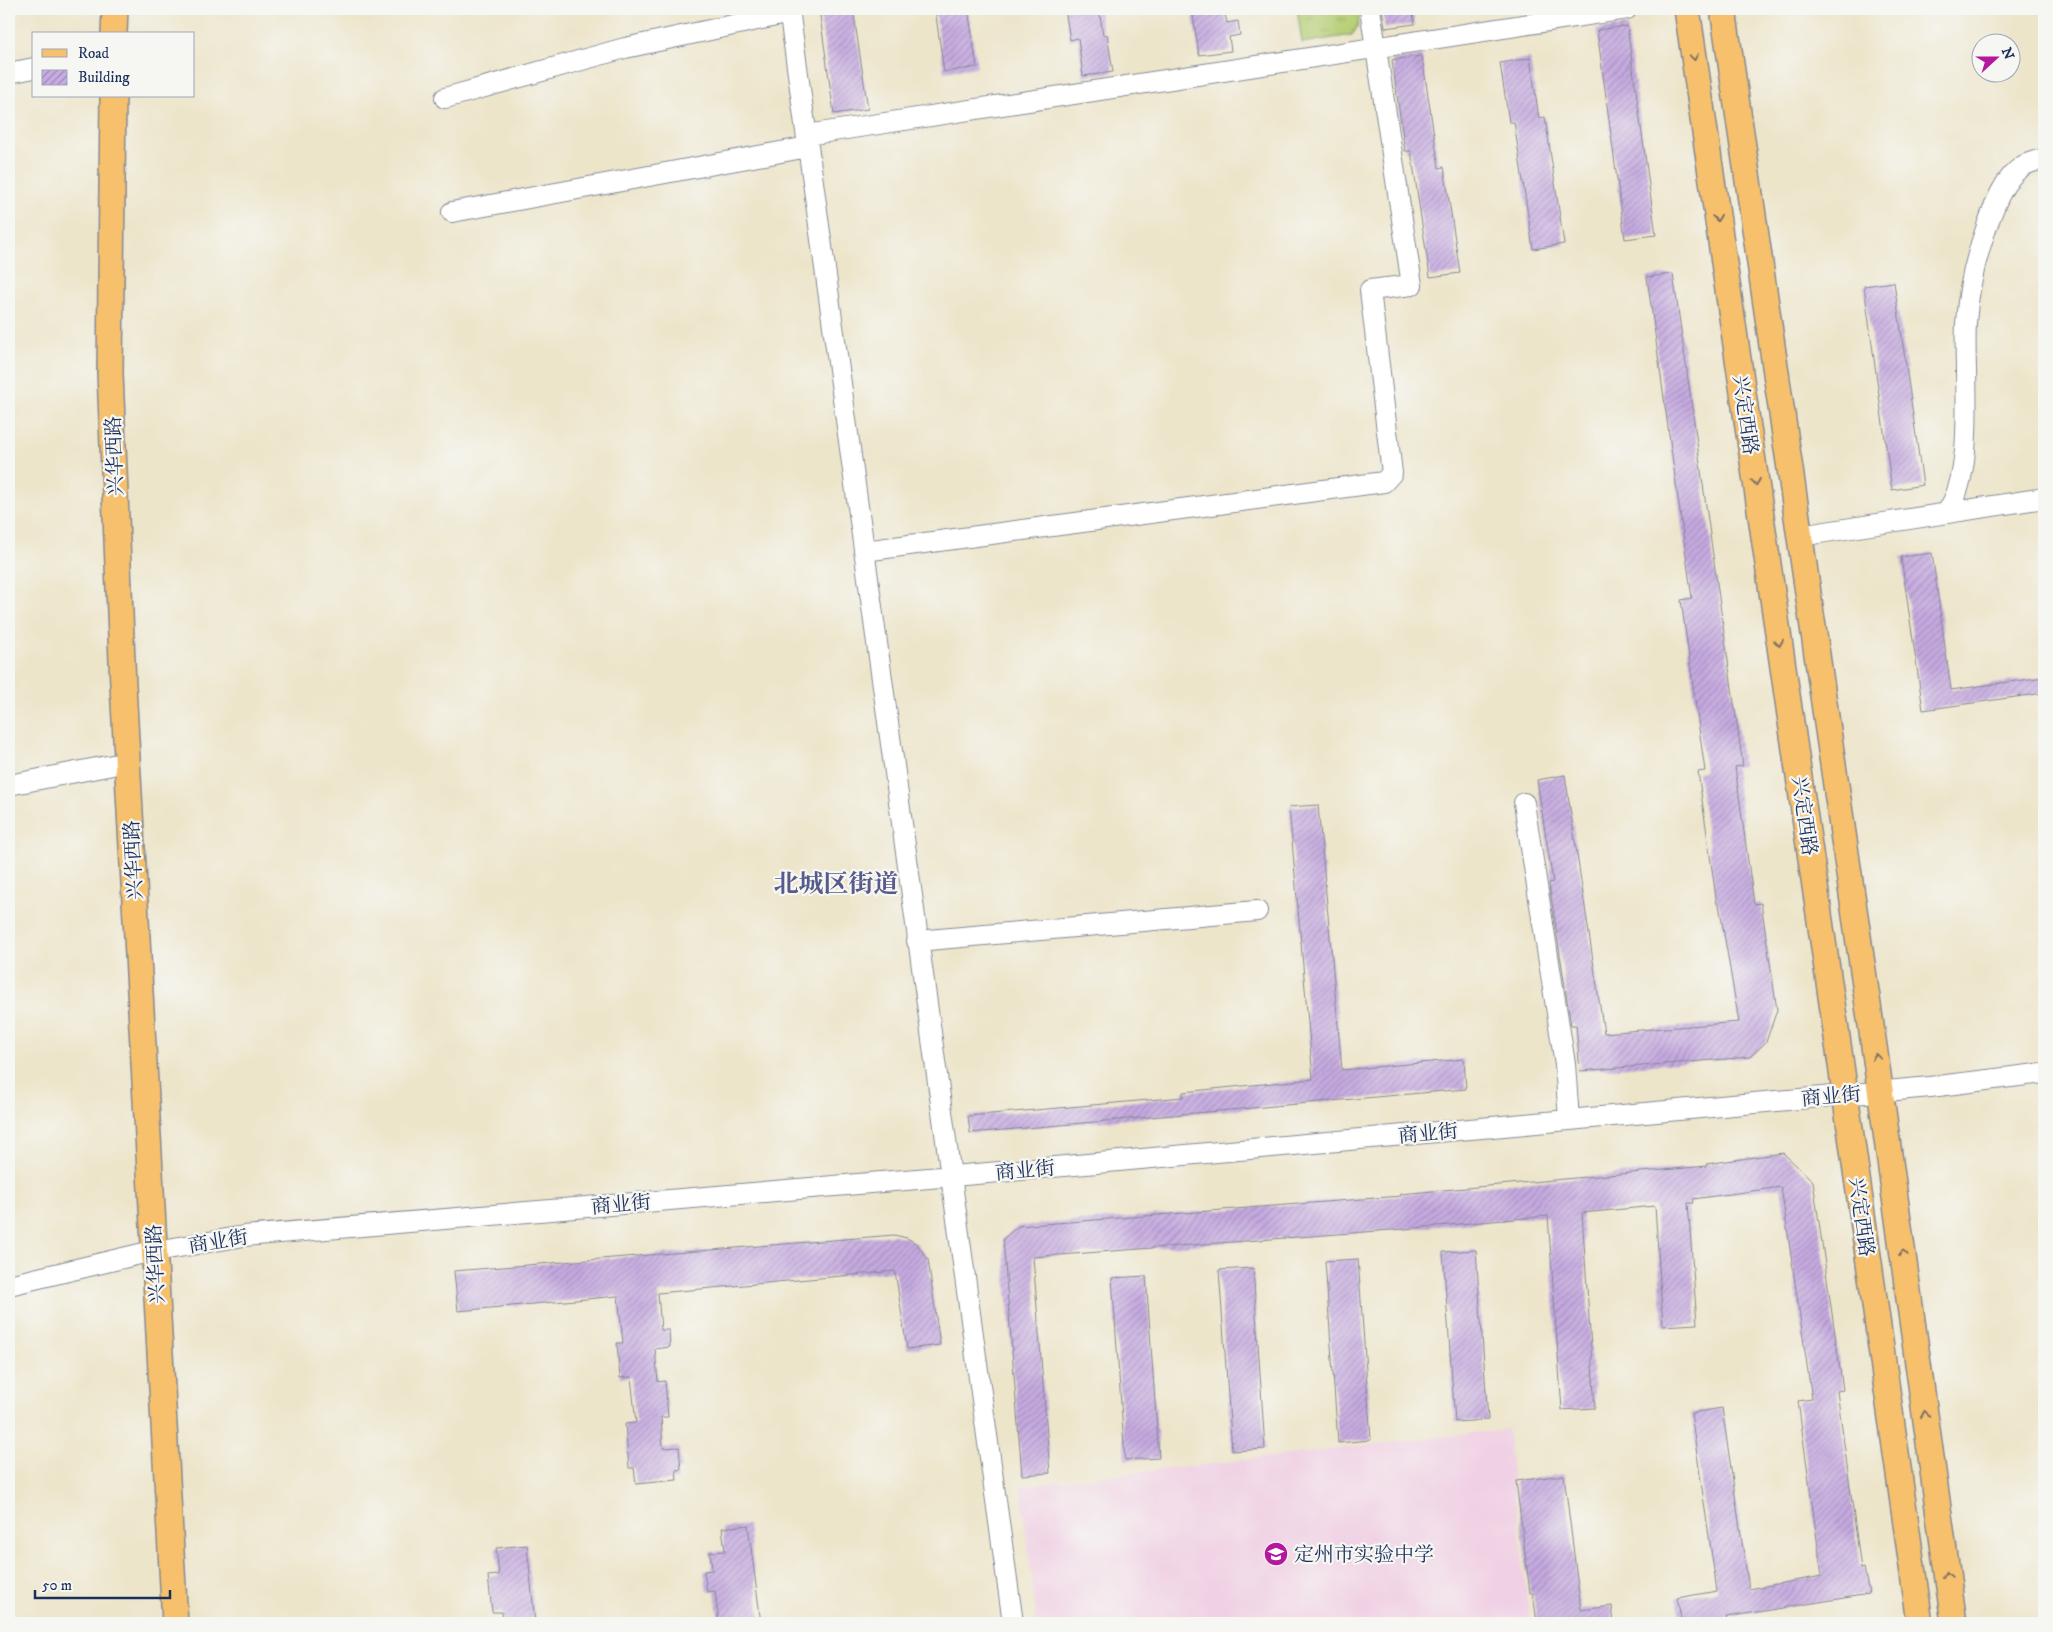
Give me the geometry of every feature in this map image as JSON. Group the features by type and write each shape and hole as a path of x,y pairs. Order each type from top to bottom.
{"main road":[{"path":"114,9 114,32"},
{"name":"兴定西路","path":"1687,9 1920,1623"},
{"name":"兴定西路","path":"1723,9 1880,1091 1954,1623"},
{"name":"兴华西路","path":"113,98 110,373 128,762 175,1623"}],"street":[{"path":"864,551 1384,482 1392,473 1370,290 1412,285 1370,9"},
{"path":"452,212 808,141 1376,47 1626,9"},
{"path":"445,98 625,48 790,11 949,1176 1013,1623"},
{"path":"9,73 32,68"},
{"path":"1946,513 1952,506 1960,482 1964,454 1966,322 1973,268 1993,209 2007,182 2023,166 2044,158"},
{"path":"1800,536 2044,498"},
{"path":"9,785 128,762"},
{"path":"1524,803 1565,1064 1569,1120"},
{"path":"917,941 1256,911"},
{"name":"商业街","path":"9,1285 154,1252 244,1236 949,1176 1569,1120 1880,1091 2044,1073"}],"shaded area":[{"name":"定州市实验中学","path":"1507,1429 1530,1623 1037,1623 1021,1486"}],"green space":[{"path":"1297,9 1358,9 1358,23 1352,35 1302,43"}],"building":[{"path":"819,9 853,9 868,109 834,114"},
{"path":"935,9 968,9 977,67 944,72"},
{"path":"1065,9 1099,9 1103,35 1107,34 1113,72 1083,76 1078,38 1070,40"},
{"path":"1192,9 1224,9 1227,23 1238,21 1240,35 1229,37 1231,51 1199,55"},
{"path":"1382,9 1412,9 1415,24 1385,28"},
{"path":"1627,26 1656,235 1625,239 1597,30"},
{"path":"1422,56 1439,168 1444,167 1460,273 1430,277 1411,151 1405,151 1392,60"},
{"path":"1530,58 1539,118 1545,117 1564,244 1533,249 1514,122 1509,122 1500,63"},
{"path":"1673,274 1743,766 1735,767 1754,904 1761,903 1777,1010 1766,1042 1750,1057 1580,1071 1576,1025 1571,1025 1549,883 1553,882 1537,780 1565,775 1604,1033 1739,1022 1719,904 1717,904 1698,772 1705,771 1681,600 1692,598 1647,277"},
{"path":"1894,282 1923,485 1892,490 1864,286"},
{"path":"1932,553 1951,690 2044,677 2044,693 1923,710 1901,557"},
{"path":"1318,805 1342,1070 1464,1059 1466,1089 970,1133 968,1116 1183,1097 1183,1092 1313,1079 1289,807"},
{"path":"1783,1153 1813,1181 1843,1390 1837,1391 1861,1569 1864,1568 1869,1594 1726,1617 1727,1623 1682,1623 1677,1598 1717,1591 1691,1413 1722,1408 1749,1589 1822,1576 1798,1401 1812,1399 1781,1187 1693,1199 1694,1203 1688,1203 1697,1324 1663,1326 1655,1206 1582,1213 1595,1408 1562,1410 1548,1216 1404,1229 1033,1257 1050,1473 1022,1475 1003,1239 1018,1226 1401,1196 1400,1194 1707,1166 1706,1164"},
{"path":"894,1235 907,1238 917,1244 928,1259 940,1345 907,1349 895,1271 658,1293 661,1330 669,1330 670,1347 655,1349 658,1382 665,1381 668,1417 661,1417 663,1448 679,1447 681,1469 676,1470 677,1480 636,1484 634,1468 629,1468 625,1424 636,1423 631,1377 620,1378 617,1343 623,1343 618,1296 458,1311 454,1271"},
{"path":"1476,1250 1488,1420 1455,1422 1443,1252"},
{"path":"1358,1259 1371,1440 1338,1443 1325,1261"},
{"path":"1253,1268 1265,1449 1232,1451 1219,1270"},
{"path":"1146,1276 1159,1458 1125,1460 1112,1278"},
{"path":"1564,1475 1581,1610 1612,1606 1614,1623 1537,1623 1533,1593 1530,1593 1516,1481"},
{"path":"748,1525 761,1623 719,1623 715,1591 707,1592 704,1571 712,1570 710,1552 725,1551 722,1528"},
{"path":"527,1545 535,1623 503,1623 502,1612 492,1612 488,1576 499,1575 496,1548"}],"place":[{"name":"定州市实验中学","path":"1276,1554"}],"district":[{"name":"北城区街道","path":"836,883"}]}
